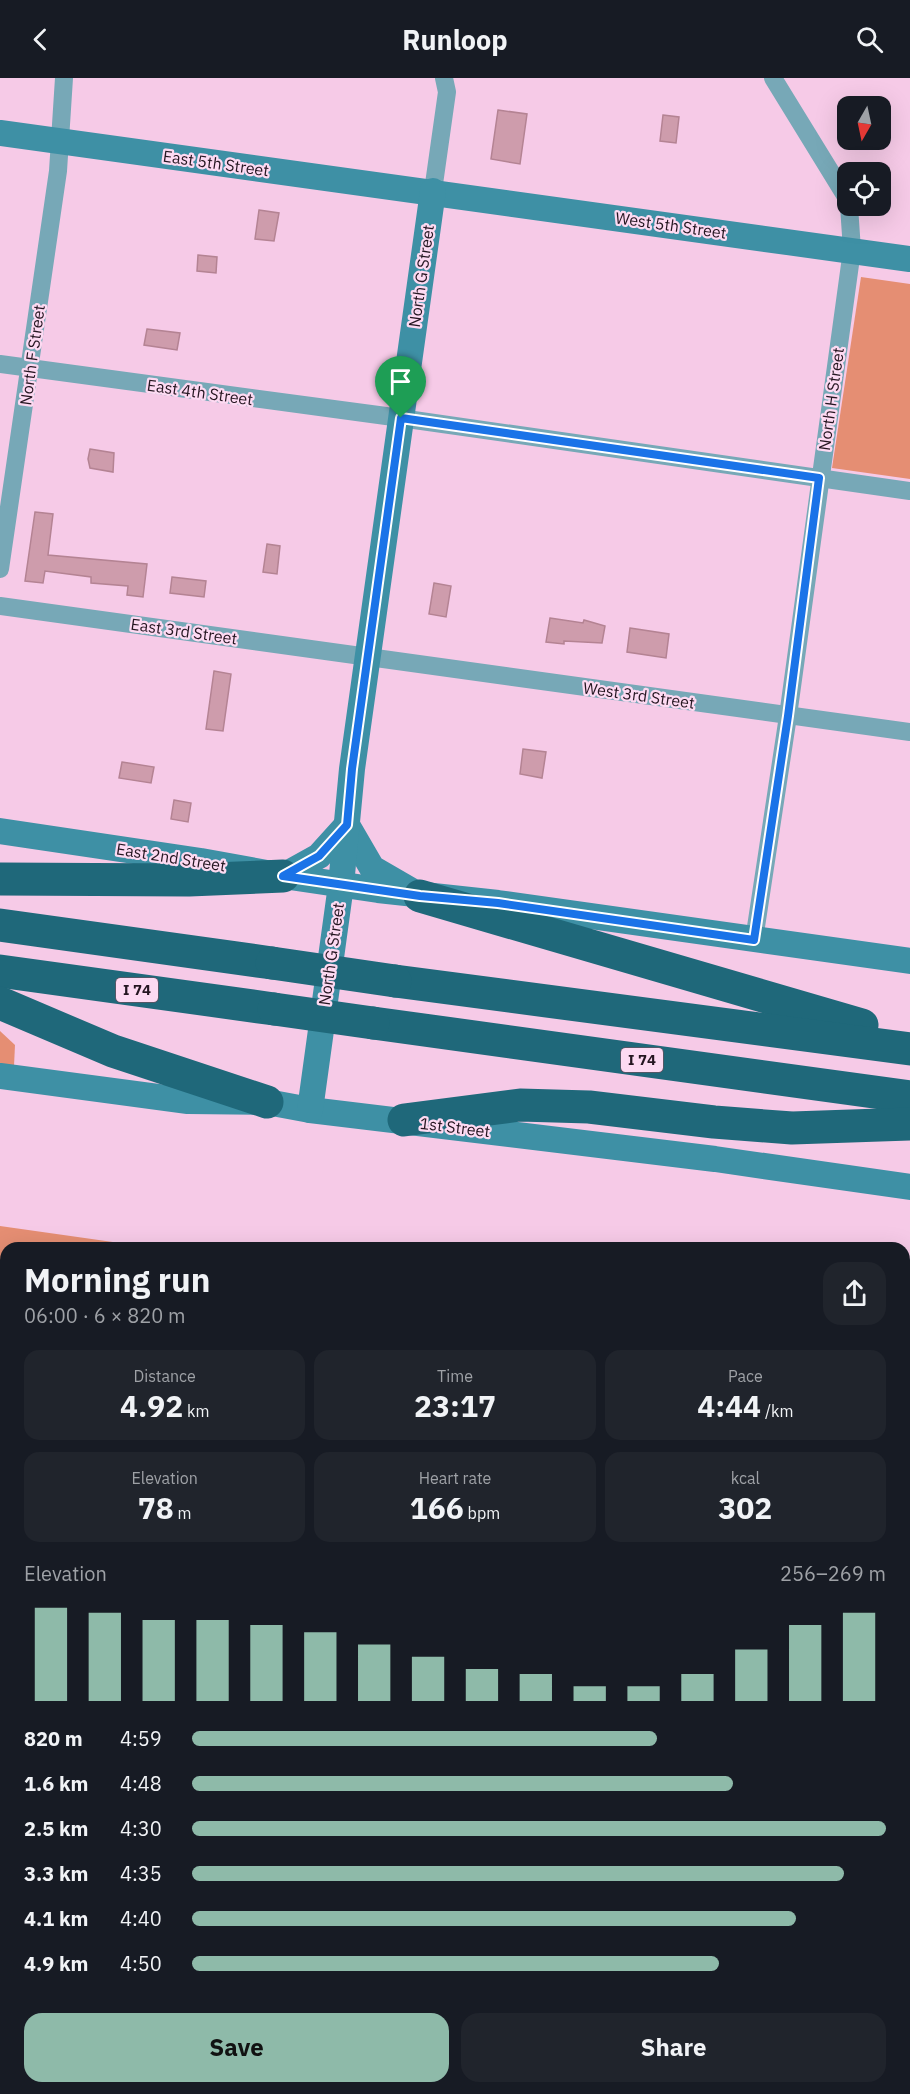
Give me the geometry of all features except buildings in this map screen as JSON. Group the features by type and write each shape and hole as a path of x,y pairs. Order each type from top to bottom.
{"highway":[{"path":"0,879 189,880 283,876"},
{"path":"420,896 831,1017 910,1036"},
{"path":"0,925 395,981 910,1049"},
{"name":"I 74","path":"0,971 910,1097"},
{"path":"0,1003 113,1051 267,1102"},
{"path":"404,1120 520,1105 589,1107 714,1122 792,1128 910,1124"}],"street":[{"name":"North F Street","path":"0,569 58,171 64,78"},
{"path":"433,191 447,92 444,78"},
{"path":"773,78 837,182"},
{"name":"East 5th Street","path":"0,133 433,191"},
{"name":"West 5th Street","path":"433,191 910,259"},
{"name":"North G Street","path":"310,1110 341,885 368,657 433,191"},
{"name":"North H Street","path":"754,940 788,716 852,250 850,216"},
{"name":"East 4th Street","path":"0,364 401,418 910,491"},
{"name":"East 3rd Street","path":"0,606 368,657"},
{"name":"West 3rd Street","path":"368,657 910,732"},
{"path":"283,876 319,856 347,825 372,868 420,896"},
{"name":"East 2nd Street","path":"0,831 201,861 341,885 420,896 498,903 910,961"},
{"name":"1st Street","path":"0,1076 188,1101 267,1102 310,1110 715,1159 910,1187"}],"shaded area":[{"path":"861,277 910,284 910,479 832,468"},
{"path":"0,1031 15,1045 14,1066 0,1064"},
{"path":"0,1226 113,1242 0,1242"}],"route":[{"path":"401,418 819,478 788,716 769,827 754,940 498,903 420,896 283,876 319,856 347,825 352,769 401,418"}]}
